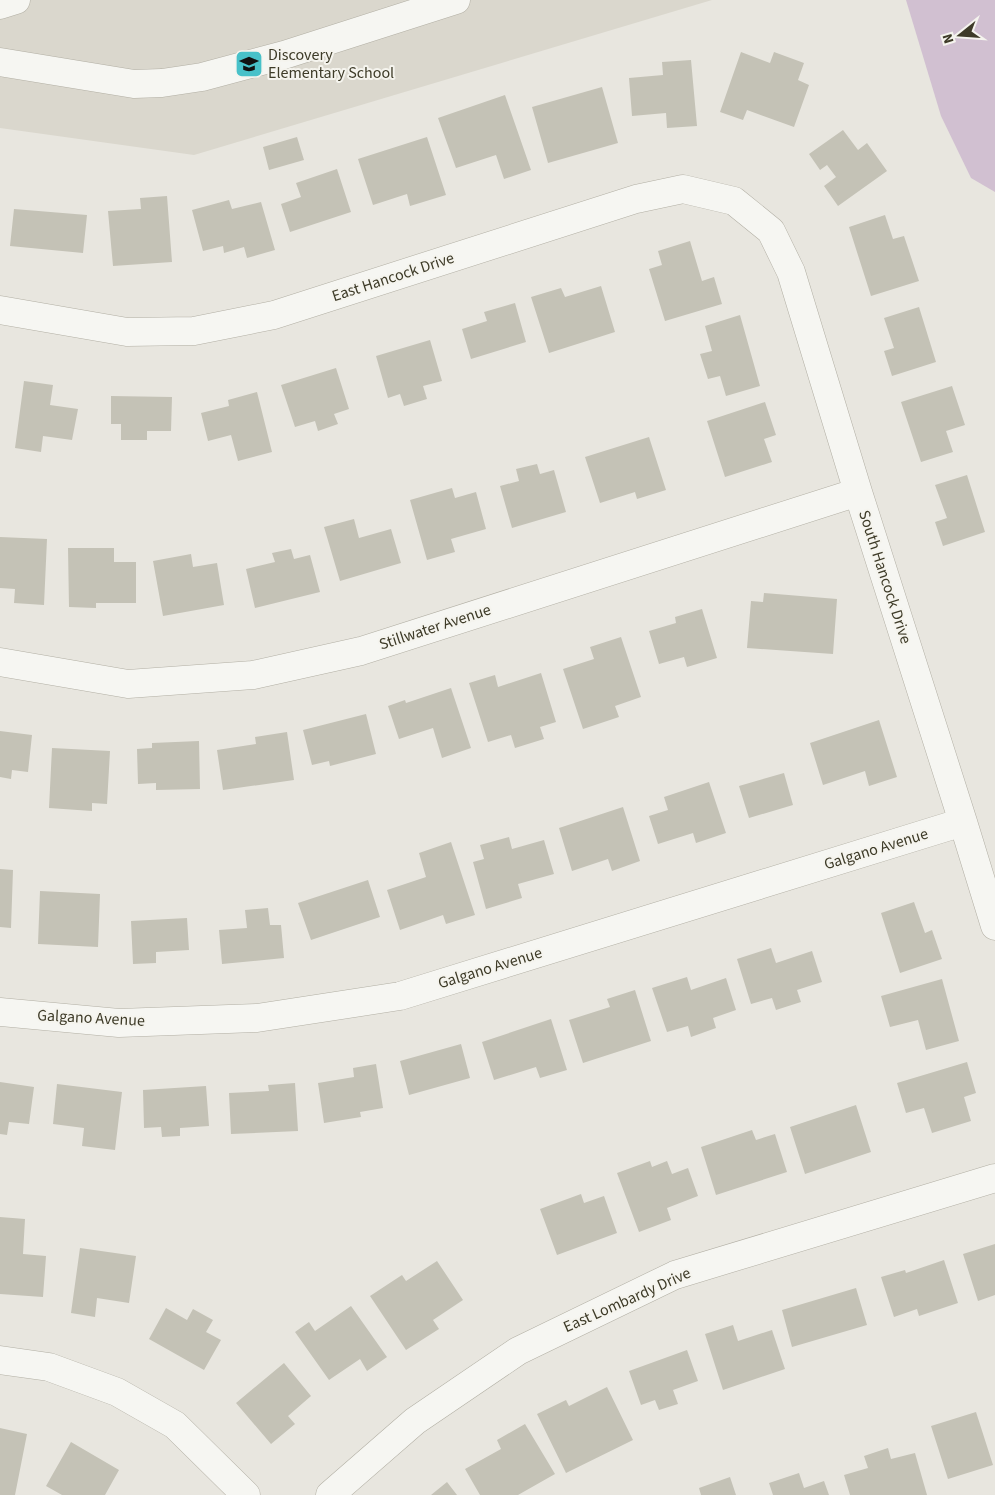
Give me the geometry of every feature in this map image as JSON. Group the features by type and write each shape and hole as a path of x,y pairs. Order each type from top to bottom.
{"street":[{"path":"0,5 16,0"},
{"path":"0,62 134,84 162,83 202,77 284,55 456,0"},
{"name":"East Hancock Drive","path":"0,310 127,332 194,331 274,315 636,199 683,189 734,202 771,231"},
{"name":"South Hancock Drive","path":"771,231 791,272 858,492 995,926"},
{"name":"Stillwater Avenue","path":"0,662 128,684 252,675 361,651 858,492"},
{"name":"Galgano Avenue","path":"0,1012 119,1023 257,1018 400,996 963,822"},
{"name":"East Lombardy Drive","path":"330,1495 415,1422 518,1351 674,1275 995,1178"},
{"path":"0,1360 49,1367 117,1392 175,1425 246,1495"}],"shaded area":[{"name":"Discovery Elementary School","path":"0,0 712,0 194,155 0,128"},
{"path":"906,0 995,0 995,192 971,178 941,116"}],"building":[{"path":"741,52 770,63 774,52 804,63 798,80 809,85 794,127 747,110 743,120 720,112"},
{"path":"691,60 697,126 667,128 666,113 632,116 629,78 663,75 662,62"},
{"path":"602,87 618,143 548,163 532,107"},
{"path":"505,95 531,170 504,179 496,155 456,168 438,118"},
{"path":"843,130 858,150 867,143 887,171 838,206 824,186 836,177 827,165 820,170 809,154"},
{"path":"297,137 304,160 269,170 263,147"},
{"path":"427,137 446,195 410,206 407,194 373,205 358,159"},
{"path":"337,169 351,212 290,232 281,204 301,197 296,183"},
{"path":"167,196 172,262 113,266 108,211 141,209 140,198"},
{"path":"229,200 232,209 261,202 275,250 247,258 244,247 224,253 223,246 203,251 192,210"},
{"path":"14,209 87,215 83,253 10,246"},
{"path":"885,215 893,239 904,236 919,281 871,296 849,227"},
{"path":"690,241 702,281 714,277 722,304 665,321 649,269 662,265 658,251"},
{"path":"601,286 615,332 549,353 531,297 561,288 565,297"},
{"path":"515,303 526,342 471,359 462,329 487,321 484,312"},
{"path":"919,307 936,362 892,376 884,351 894,348 884,318"},
{"path":"740,315 760,386 726,396 720,376 708,379 700,354 712,351 705,326"},
{"path":"430,340 442,381 423,386 427,399 404,406 400,394 388,398 376,356"},
{"path":"336,368 349,409 334,414 338,424 318,431 315,421 295,427 281,385"},
{"path":"24,381 53,385 50,405 78,409 72,440 43,436 41,452 15,448"},
{"path":"952,386 965,425 946,431 953,452 921,462 901,402"},
{"path":"257,392 272,452 238,461 231,435 208,441 201,413 229,406 228,400"},
{"path":"111,396 172,397 171,431 147,431 147,440 121,440 121,424 111,424"},
{"path":"765,402 776,435 764,439 772,462 725,477 707,421"},
{"path":"649,437 666,490 637,499 635,492 600,503 585,457"},
{"path":"537,464 540,474 554,470 566,512 512,528 500,486 519,481 516,469"},
{"path":"967,475 985,532 943,546 935,522 947,518 935,485"},
{"path":"452,488 455,498 476,492 486,529 451,539 455,552 427,560 410,500"},
{"path":"354,519 359,538 391,529 401,563 340,581 324,527"},
{"path":"0,537 47,539 44,605 14,603 15,589 0,588"},
{"path":"68,548 114,548 114,562 136,562 136,603 96,603 96,608 69,607"},
{"path":"291,549 294,559 310,555 320,592 255,608 246,569 275,562 272,553"},
{"path":"191,554 193,567 217,563 224,605 163,616 153,561"},
{"path":"764,593 837,599 833,654 747,648 751,601 763,602"},
{"path":"702,609 717,658 687,667 684,657 659,664 649,631 676,623 675,617"},
{"path":"621,637 641,697 615,706 619,717 583,729 563,669 594,659 590,647"},
{"path":"541,673 556,722 540,727 544,739 515,748 511,735 488,742 469,683 495,675 498,687"},
{"path":"451,688 471,748 442,758 433,728 399,739 388,706 405,700 406,703"},
{"path":"366,714 376,754 330,766 329,761 312,765 303,730"},
{"path":"879,720 897,777 869,786 865,771 823,785 810,743"},
{"path":"0,731 32,735 28,772 12,770 11,779 0,777"},
{"path":"287,732 294,780 223,790 217,750 256,744 255,737"},
{"path":"199,741 200,789 156,790 156,783 138,784 137,749 152,748 152,743"},
{"path":"52,748 110,751 107,804 92,803 92,811 49,808"},
{"path":"784,773 793,805 749,818 739,786"},
{"path":"709,782 726,833 696,843 693,833 658,844 649,816 668,810 664,797"},
{"path":"623,807 640,861 612,871 608,859 572,871 559,828"},
{"path":"509,837 512,849 544,840 554,874 518,884 522,898 486,909 473,862 484,859 480,845"},
{"path":"451,842 475,915 446,924 443,915 400,930 387,890 426,877 419,853"},
{"path":"0,869 13,870 11,928 0,927"},
{"path":"368,880 380,917 311,940 298,903"},
{"path":"40,891 100,894 98,947 38,944"},
{"path":"914,902 925,933 932,930 942,959 900,973 881,913"},
{"path":"268,908 270,925 281,925 284,958 222,964 219,930 247,928 245,910"},
{"path":"187,918 189,950 156,952 156,963 133,964 131,921"},
{"path":"771,948 776,963 812,951 822,982 797,990 801,1002 776,1010 772,998 751,1004 737,959"},
{"path":"687,977 691,990 726,978 736,1010 713,1018 716,1028 691,1037 688,1026 667,1032 652,988"},
{"path":"942,979 959,1041 926,1050 918,1020 890,1027 881,996"},
{"path":"635,990 651,1041 583,1063 569,1020 610,1007 607,999"},
{"path":"551,1019 567,1070 540,1078 536,1067 494,1080 482,1042"},
{"path":"461,1044 470,1078 409,1095 400,1061"},
{"path":"967,1062 976,1093 964,1097 971,1121 932,1133 924,1108 906,1113 897,1083"},
{"path":"376,1064 383,1108 360,1112 361,1117 324,1123 318,1083 354,1077 353,1068"},
{"path":"0,1082 34,1087 29,1124 9,1122 7,1135 0,1134"},
{"path":"295,1083 298,1131 231,1134 229,1093 269,1091 268,1085"},
{"path":"57,1084 122,1092 115,1150 82,1146 84,1128 53,1124"},
{"path":"206,1086 209,1126 180,1128 180,1136 162,1137 161,1127 144,1128 143,1090"},
{"path":"856,1105 871,1152 805,1174 790,1127"},
{"path":"752,1130 756,1140 775,1134 787,1172 716,1195 701,1147"},
{"path":"650,1161 652,1167 667,1161 672,1174 688,1168 698,1196 667,1208 671,1220 639,1232 617,1173"},
{"path":"581,1194 584,1203 604,1196 617,1233 557,1255 540,1209"},
{"path":"0,1217 25,1219 23,1254 46,1256 43,1297 0,1294"},
{"path":"995,1244 995,1295 978,1301 963,1254"},
{"path":"80,1248 136,1256 129,1303 97,1298 95,1317 71,1313"},
{"path":"944,1260 958,1303 919,1316 917,1309 894,1317 881,1277 905,1270 906,1273"},
{"path":"437,1261 463,1300 433,1320 439,1329 406,1350 370,1296 402,1275 406,1281"},
{"path":"856,1288 867,1325 792,1347 782,1310"},
{"path":"351,1306 387,1357 367,1371 360,1359 329,1380 295,1332 309,1322 315,1331"},
{"path":"166,1308 187,1320 193,1309 213,1320 206,1332 221,1340 204,1370 149,1339"},
{"path":"733,1325 738,1341 772,1330 785,1369 723,1390 705,1334"},
{"path":"687,1350 698,1381 673,1390 678,1404 659,1410 655,1400 641,1405 629,1371"},
{"path":"284,1363 311,1396 288,1416 295,1424 271,1444 236,1403"},
{"path":"607,1387 633,1440 566,1473 537,1414 566,1400 569,1406"},
{"path":"976,1412 993,1465 948,1479 931,1426"},
{"path":"525,1424 555,1474 518,1495 480,1495 465,1469 501,1449 497,1440"},
{"path":"0,1428 27,1434 15,1495 0,1495"},
{"path":"71,1442 119,1470 105,1495 62,1495 46,1486"},
{"path":"888,1448 891,1459 915,1453 927,1495 850,1495 844,1475 868,1468 864,1456"},
{"path":"799,1473 804,1488 824,1481 829,1495 773,1495 769,1483"},
{"path":"730,1477 736,1495 701,1495 699,1488"},
{"path":"447,1482 457,1495 431,1495"}],"place":[{"name":"Discovery Elementary School","path":"249,64"}]}
